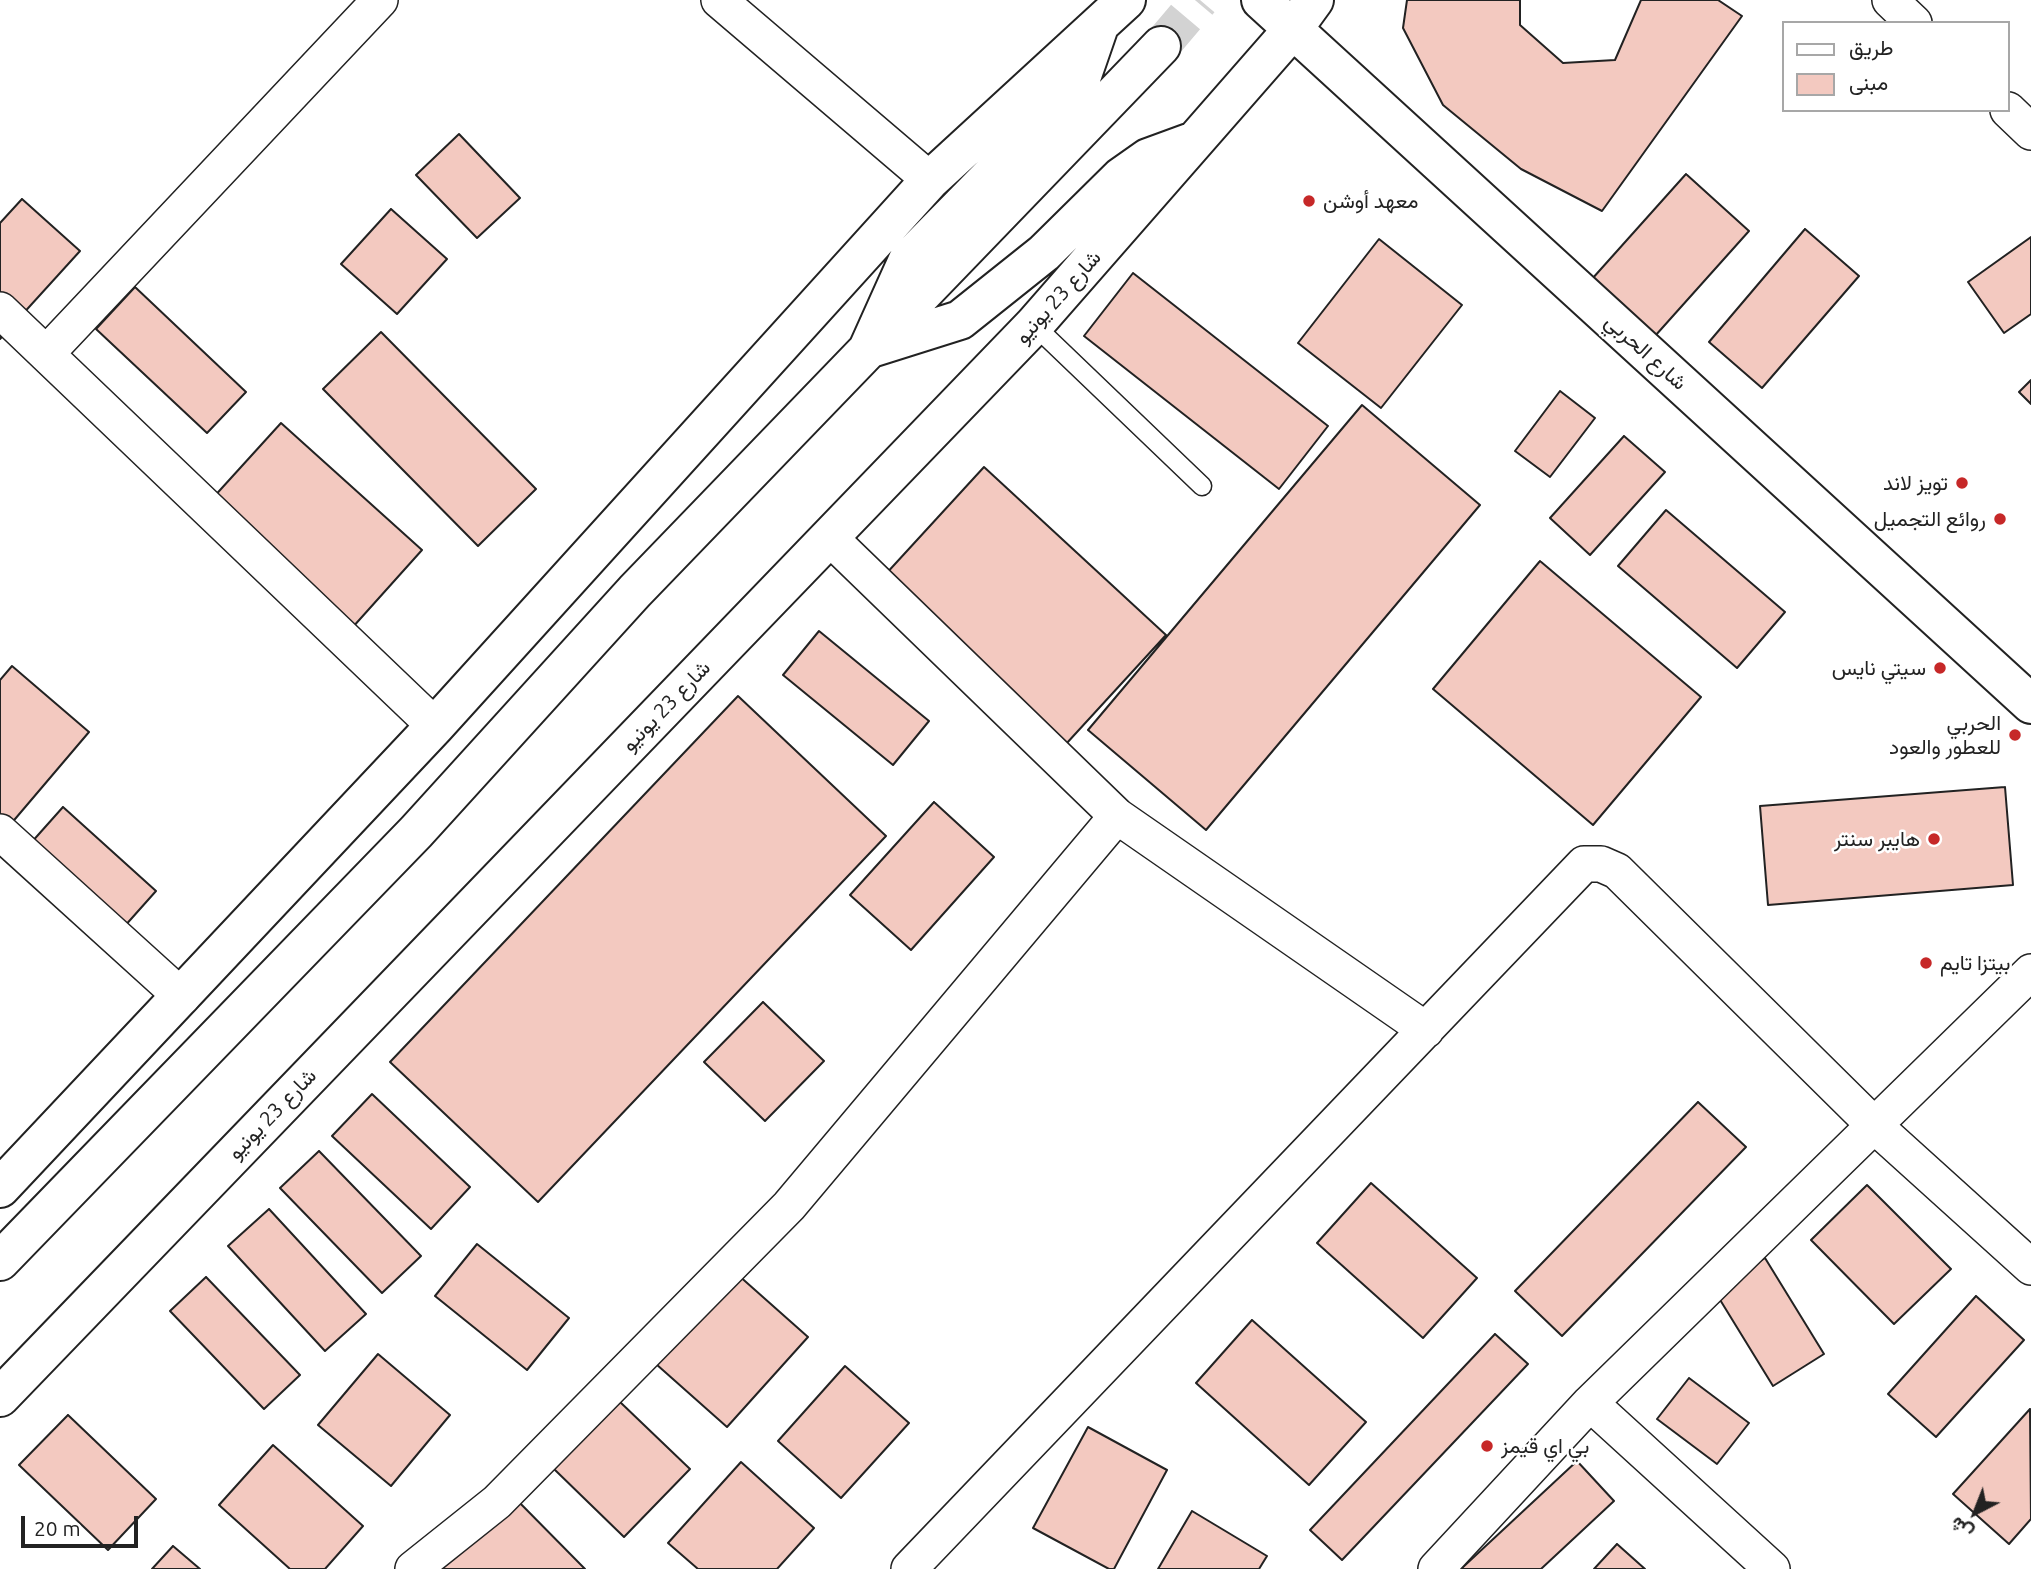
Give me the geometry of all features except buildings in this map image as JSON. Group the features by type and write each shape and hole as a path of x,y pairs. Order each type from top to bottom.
{"street":[{"path":"46,354 380,0"},
{"path":"719,0 930,180"},
{"name":"شارع الحربي","path":"1261,0 1304,15 2031,704"},
{"path":"1890,0 1912,21"},
{"path":"0,1188 435,726 930,180 1113,12"},
{"path":"868,349 908,260 1078,87 1113,12"},
{"name":"شارع 23 يونيو","path":"0,1397 1034,325 1304,15"},
{"path":"0,1261 416,832 635,591 1161,46"},
{"path":"2010,112 2031,132"},
{"path":"868,349 960,320 1044,253 1121,177 1148,158 1197,139"},
{"path":"0,310 435,726"},
{"path":"829,537 1117,816 1426,1030"},
{"path":"413,1569 497,1502 789,1206 1117,816"},
{"path":"0,832 181,997"},
{"path":"909,1569 1584,864 1601,864 1617,871 1875,1126 2031,1267"},
{"path":"1436,1569 1590,1403 2031,972"},
{"path":"1590,1403 1772,1569"}],"lane":[{"path":"1034,325 1202,486"}],"tunnel":[{"path":"1161,46 1200,0"}],"place":[{"name":"معهد أوشن","path":"1309,201"},
{"name":"تويز لاند","path":"1962,483"},
{"name":"روائع التجميل","path":"2000,519"},
{"name":"سيتي نايس","path":"1940,668"},
{"name":"الحربي للعطور والعود","path":"2015,735"},
{"name":"هايبر سنتر","path":"1934,839"},
{"name":"بيتزا تايم","path":"1926,963"},
{"name":"بي اي قيمز","path":"1487,1446"}]}
